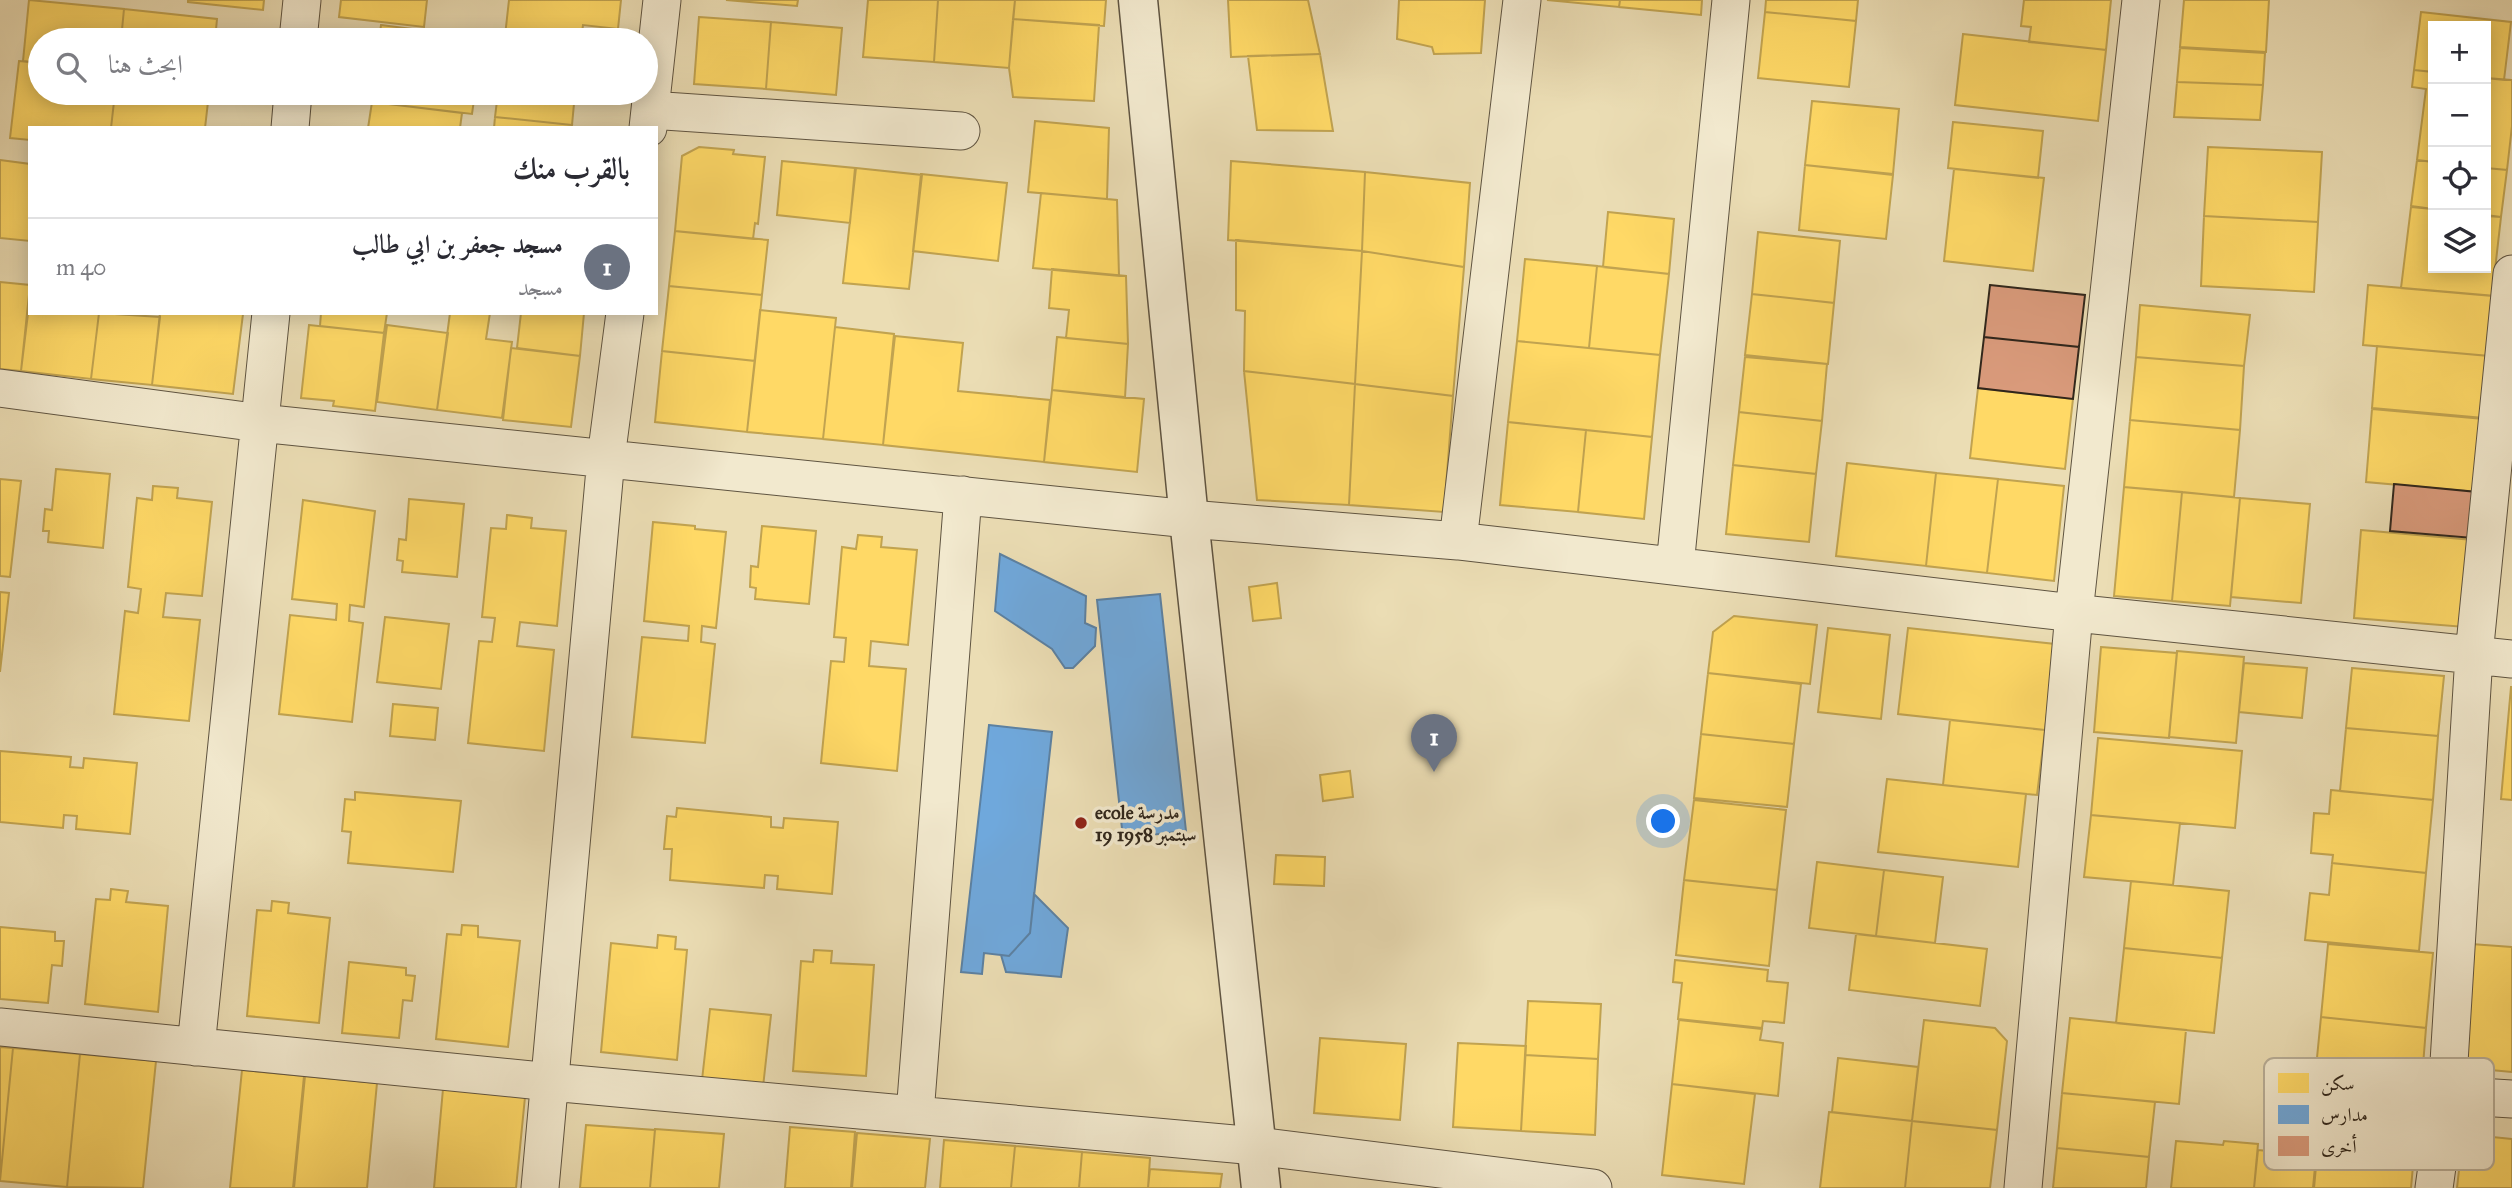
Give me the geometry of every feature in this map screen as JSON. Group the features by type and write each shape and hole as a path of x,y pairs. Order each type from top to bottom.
{"street":[{"path":"299,28 302,0"},
{"path":"658,37 662,0"},
{"path":"1138,0 1189,519 1261,1188"},
{"path":"1458,541 1522,0"},
{"path":"1675,566 1731,0"},
{"path":"2023,1188 2074,613 2141,0"},
{"path":"290,126 292,105"},
{"path":"649,119 961,131"},
{"path":"2449,1058 2474,655 2511,284"},
{"path":"196,1047 271,315"},
{"path":"540,1188 606,458 625,315"},
{"path":"0,388 260,423 1189,519 1458,541 2074,613 2512,659"},
{"path":"915,1114 962,495"},
{"path":"0,1027 551,1082 1256,1146 1593,1188"},
{"path":"2494,1098 2512,1099"},
{"path":"2434,1188 2437,1170"}],"building: سكن":[{"path":"29,0 124,9 122,28 28,28 28,62 23,61"},
{"path":"188,0 264,0 263,10"},
{"path":"341,0 427,0 424,27 339,17"},
{"path":"509,0 621,0 618,28 583,25 583,28 506,28"},
{"path":"726,0 798,0 797,6"},
{"path":"868,0 938,0 934,62 863,57"},
{"path":"938,0 1015,0 1009,68 934,62"},
{"path":"1015,0 1106,0 1104,26 1013,19"},
{"path":"1228,0 1308,0 1320,54 1231,57"},
{"path":"1399,0 1485,0 1481,53 1434,54 1432,47 1397,39"},
{"path":"1547,0 1620,0 1619,7"},
{"path":"1620,0 1702,0 1701,15 1619,7"},
{"path":"1766,0 1858,0 1856,21 1765,12"},
{"path":"2024,0 2111,0 2106,50 2029,42 2031,27 2021,26"},
{"path":"2184,0 2269,0 2266,52 2180,47"},
{"path":"124,9 217,19 216,28 122,28"},
{"path":"1765,12 1856,21 1849,87 1758,78"},
{"path":"2421,12 2511,22 2504,80 2491,79 2491,21 2428,21 2428,71 2414,70"},
{"path":"699,17 771,22 766,89 694,84"},
{"path":"1013,19 1099,25 1094,101 1013,97 1009,68"},
{"path":"771,22 842,28 836,95 766,89"},
{"path":"381,25 404,28 381,28"},
{"path":"1963,34 2106,50 2098,121 1955,105"},
{"path":"2180,48 2265,53 2263,85 2177,82"},
{"path":"1320,54 1333,131 1257,130 1248,56"},
{"path":"19,61 28,62 28,105 114,105 111,126 28,126 28,140 10,138"},
{"path":"2414,70 2428,71 2428,161 2417,160 2426,89 2412,87"},
{"path":"2491,78 2512,80 2512,126 2507,170 2491,168"},
{"path":"2177,82 2263,85 2260,120 2174,117"},
{"path":"1812,101 1899,109 1893,174 1805,165"},
{"path":"114,105 208,105 205,126 111,126"},
{"path":"372,105 397,105 462,113 460,126 368,126"},
{"path":"397,105 473,105 472,114"},
{"path":"496,105 574,105 572,125 495,117"},
{"path":"495,117 572,125 572,126 494,126"},
{"path":"1035,121 1109,128 1107,199 1028,192"},
{"path":"1953,122 2043,131 2038,178 1948,168"},
{"path":"699,147 734,150 733,154 765,157 758,224 755,223 753,239 675,231 682,156"},
{"path":"2208,147 2322,152 2318,222 2204,216"},
{"path":"0,160 28,164 28,241 0,238"},
{"path":"2417,160 2428,161 2428,208 2411,206"},
{"path":"782,161 855,168 850,223 777,215"},
{"path":"1231,161 1365,172 1362,251 1228,240"},
{"path":"1805,165 1893,175 1886,239 1799,230"},
{"path":"856,168 922,175 909,289 843,283"},
{"path":"2491,168 2507,170 2501,217 2491,216"},
{"path":"1954,169 2044,178 2033,271 1944,261"},
{"path":"1365,172 1470,183 1464,267 1362,251"},
{"path":"921,174 1007,183 998,261 913,251"},
{"path":"1041,193 1117,200 1119,276 1033,268"},
{"path":"2411,207 2428,209 2428,273 2491,273 2491,216 2501,217 2492,296 2401,288"},
{"path":"1608,212 1674,219 1669,274 1603,267"},
{"path":"2204,216 2318,222 2314,292 2201,286"},
{"path":"675,231 768,240 762,295 669,286"},
{"path":"1758,232 1840,241 1834,303 1752,294"},
{"path":"1236,240 1362,251 1355,384 1244,371 1245,311 1236,310"},
{"path":"1362,251 1464,267 1453,396 1355,384"},
{"path":"1525,259 1597,266 1589,348 1517,341"},
{"path":"1597,266 1669,274 1660,355 1589,348"},
{"path":"1052,269 1126,276 1128,344 1066,338 1069,310 1049,308"},
{"path":"0,282 28,285 21,371 0,369"},
{"path":"2368,285 2495,296 2489,356 2363,345"},
{"path":"669,286 762,295 755,361 662,351"},
{"path":"1752,294 1834,303 1828,364 1745,355"},
{"path":"2140,305 2250,315 2244,366 2136,357"},
{"path":"760,310 836,318 823,439 747,432"},
{"path":"28,313 99,315 91,379 21,371"},
{"path":"99,315 160,317 152,385 91,379"},
{"path":"160,315 243,315 233,394 152,385"},
{"path":"321,315 387,315 384,333 320,326"},
{"path":"450,315 490,315 486,339 512,342 502,418 437,410"},
{"path":"521,315 584,315 580,356 517,348"},
{"path":"309,325 384,333 375,411 333,406 334,401 301,398"},
{"path":"387,325 448,333 437,410 377,402"},
{"path":"835,327 894,334 883,445 823,439"},
{"path":"895,336 963,343 958,391 1050,400 1044,462 883,445"},
{"path":"1057,337 1128,344 1125,398 1052,390"},
{"path":"1517,341 1660,355 1652,437 1508,422"},
{"path":"2377,346 2489,356 2484,418 2372,408"},
{"path":"511,348 580,356 571,427 503,420"},
{"path":"662,351 755,361 747,432 655,422"},
{"path":"1745,357 1827,364 1822,421 1739,412"},
{"path":"2136,357 2244,366 2240,430 2130,420"},
{"path":"1244,371 1355,384 1349,505 1257,500"},
{"path":"1355,384 1453,396 1444,512 1349,505"},
{"path":"1978,388 2073,399 2065,469 1970,458"},
{"path":"1052,390 1144,399 1137,472 1044,462"},
{"path":"2372,409 2484,419 2477,492 2366,482"},
{"path":"1739,412 1822,421 1816,474 1733,465"},
{"path":"2130,420 2240,430 2234,497 2124,487"},
{"path":"1508,422 1586,430 1578,512 1500,505"},
{"path":"1586,430 1652,437 1644,519 1578,512"},
{"path":"1847,463 1936,473 1926,566 1836,556"},
{"path":"1733,465 1816,474 1809,542 1726,534"},
{"path":"56,469 110,474 103,548 48,542 49,531 43,531 45,509 52,510"},
{"path":"1936,473 1998,479 1987,573 1926,566"},
{"path":"0,479 21,481 10,577 0,576"},
{"path":"1998,479 2064,486 2054,581 1987,573"},
{"path":"153,486 178,488 177,498 212,502 202,596 166,593 163,617 200,620 189,721 114,714 125,611 138,613 141,589 128,587 137,498 152,500"},
{"path":"2124,487 2182,492 2172,601 2114,596"},
{"path":"2182,492 2240,498 2230,606 2172,601"},
{"path":"2240,498 2310,504 2301,603 2231,597"},
{"path":"409,499 464,504 457,577 402,572 403,561 397,560 399,539 406,540"},
{"path":"303,500 375,511 364,607 350,605 349,621 363,623 352,722 279,714 290,615 336,620 337,604 292,599"},
{"path":"507,515 532,518 531,528 566,531 557,626 520,622 517,646 554,650 544,751 468,743 479,641 492,642 495,618 482,617 491,528 506,529"},
{"path":"653,522 726,532 716,628 702,626 701,642 715,644 705,743 632,737 642,637 688,641 689,626 644,621"},
{"path":"762,526 816,531 809,604 755,599 756,588 750,587 751,566 758,567"},
{"path":"2361,530 2473,540 2465,627 2354,618"},
{"path":"858,535 882,537 881,547 917,550 908,645 871,641 869,666 906,669 897,771 821,763 831,661 844,662 846,638 834,637 842,547 856,549"},
{"path":"1277,583 1281,618 1253,621 1249,587"},
{"path":"0,592 9,593 0,672"},
{"path":"1734,616 1817,625 1810,684 1708,673 1713,632"},
{"path":"385,617 449,624 441,689 377,682"},
{"path":"1828,628 1890,635 1881,719 1818,712"},
{"path":"1908,628 2055,644 2045,730 1898,714"},
{"path":"2101,647 2177,653 2169,738 2094,732"},
{"path":"2177,651 2244,657 2236,743 2169,737"},
{"path":"2244,663 2307,668 2302,718 2239,712"},
{"path":"2352,668 2444,676 2438,736 2346,728"},
{"path":"1708,673 1801,684 1794,744 1701,734"},
{"path":"2512,687 2512,800 2501,799"},
{"path":"393,704 438,708 435,740 390,736"},
{"path":"1950,720 2045,730 2037,795 1943,785"},
{"path":"2346,728 2438,736 2433,800 2340,791"},
{"path":"1701,734 1794,744 1787,807 1694,798"},
{"path":"2098,738 2242,751 2235,828 2091,815"},
{"path":"0,751 71,757 70,767 83,768 84,758 137,763 130,834 76,829 77,816 64,815 63,828 0,822"},
{"path":"1350,771 1353,797 1323,801 1320,775"},
{"path":"1887,779 2026,794 2018,867 1878,852"},
{"path":"2331,790 2433,800 2426,873 2332,863 2333,855 2311,853 2314,813 2329,814"},
{"path":"355,792 461,801 453,872 348,863 351,832 342,831 345,799 355,800"},
{"path":"1694,800 1786,810 1777,890 1684,880"},
{"path":"677,808 771,817 771,827 783,828 784,818 838,822 832,894 777,889 778,876 765,875 764,888 670,880 672,849 664,849 667,816 676,817"},
{"path":"2091,815 2180,823 2173,885 2084,877"},
{"path":"1276,855 1325,857 1324,886 1274,884"},
{"path":"1817,862 1884,870 1876,936 1809,928"},
{"path":"2332,863 2426,873 2419,951 2305,940 2310,893 2329,895"},
{"path":"1884,870 1943,877 1935,943 1876,936"},
{"path":"1684,880 1777,890 1769,966 1676,955"},
{"path":"2131,881 2229,891 2222,958 2124,948"},
{"path":"111,889 128,891 126,902 168,906 158,1012 85,1004 96,899 110,900"},
{"path":"272,901 289,903 288,913 330,918 319,1023 247,1016 257,910 271,911"},
{"path":"462,925 478,926 478,937 520,941 508,1047 436,1039 447,934 461,935"},
{"path":"0,927 55,932 55,941 64,941 62,966 52,965 48,1003 0,999"},
{"path":"1856,934 1987,949 1980,1006 1849,990"},
{"path":"658,935 676,937 675,949 687,950 677,1060 601,1052 611,943 657,948"},
{"path":"2328,944 2433,953 2426,1028 2321,1017"},
{"path":"2471,944 2512,947 2512,1072 2494,1070 2494,1058 2460,1058"},
{"path":"2124,948 2222,958 2214,1033 2116,1023"},
{"path":"814,950 832,951 831,963 874,965 866,1076 793,1071 801,961 813,962"},
{"path":"1675,960 1768,970 1767,981 1788,983 1784,1023 1763,1021 1762,1028 1678,1019 1682,983 1673,982"},
{"path":"349,962 406,968 406,975 415,976 412,1001 403,1000 399,1038 342,1033"},
{"path":"1528,1001 1601,1004 1598,1059 1525,1055"},
{"path":"710,1009 771,1015 763,1087 702,1080"},
{"path":"2321,1017 2426,1028 2424,1058 2317,1058"},
{"path":"2070,1018 2186,1030 2179,1104 2062,1093"},
{"path":"1679,1020 1762,1029 1760,1040 1783,1043 1778,1096 1672,1084"},
{"path":"1924,1020 1995,1028 2007,1041 1997,1130 1912,1121"},
{"path":"1320,1038 1406,1044 1400,1120 1314,1113"},
{"path":"1458,1043 1526,1046 1521,1131 1453,1127"},
{"path":"0,1047 13,1048 0,1181"},
{"path":"13,1048 80,1054 67,1187 0,1181"},
{"path":"80,1054 156,1061 143,1188 67,1187"},
{"path":"1525,1055 1598,1059 1595,1135 1521,1131"},
{"path":"1838,1058 1918,1067 1912,1121 1832,1112"},
{"path":"242,1070 304,1076 293,1188 230,1188"},
{"path":"305,1076 377,1083 367,1188 294,1188"},
{"path":"1672,1084 1755,1094 1744,1184 1662,1175"},
{"path":"443,1089 525,1097 516,1188 434,1188"},
{"path":"2062,1093 2155,1102 2149,1157 2057,1148"},
{"path":"1829,1112 1912,1121 1905,1188 1820,1188"},
{"path":"1912,1121 1997,1130 1990,1188 1905,1188"},
{"path":"586,1125 655,1130 650,1188 580,1188"},
{"path":"790,1127 855,1132 851,1188 785,1188"},
{"path":"655,1129 724,1134 719,1188 650,1188"},
{"path":"857,1133 930,1139 925,1188 852,1188"},
{"path":"2494,1137 2512,1139 2512,1188 2457,1188 2459,1170 2494,1170"},
{"path":"944,1140 1015,1146 1011,1188 940,1188"},
{"path":"2176,1141 2223,1145 2224,1141 2258,1144 2254,1188 2171,1188"},
{"path":"1015,1146 1082,1152 1079,1188 1011,1188"},
{"path":"2057,1148 2149,1157 2146,1188 2053,1188"},
{"path":"2258,1150 2264,1151 2264,1170 2315,1170 2313,1188 2254,1188"},
{"path":"1082,1152 1150,1158 1148,1188 1079,1188"},
{"path":"1150,1169 1222,1174 1220,1188 1148,1188"},
{"path":"2316,1170 2413,1170 2411,1188 2314,1188"}],"building: مدارس":[{"path":"1000,554 1086,596 1085,623 1096,628 1095,646 1073,668 1065,668 1052,649 995,611"},
{"path":"1160,594 1186,831 1123,838 1097,600"},
{"path":"989,725 1052,732 1030,933 1009,956 984,953 982,974 961,972"},
{"path":"1034,894 1068,928 1061,977 1006,972 1001,955 1009,956 1030,933"}],"building: أخرى":[{"path":"1990,285 2085,295 2079,347 1984,337"},
{"path":"1984,337 2079,347 2073,399 1978,388"},
{"path":"2394,484 2477,492 2473,538 2390,531"}],"place":[{"name":"مسجد جعفر بن ابي طالب","path":"1434,772"},
{"name":"ecole مدرسة 19 سبتمبر 1958","path":"1081,823"}]}
